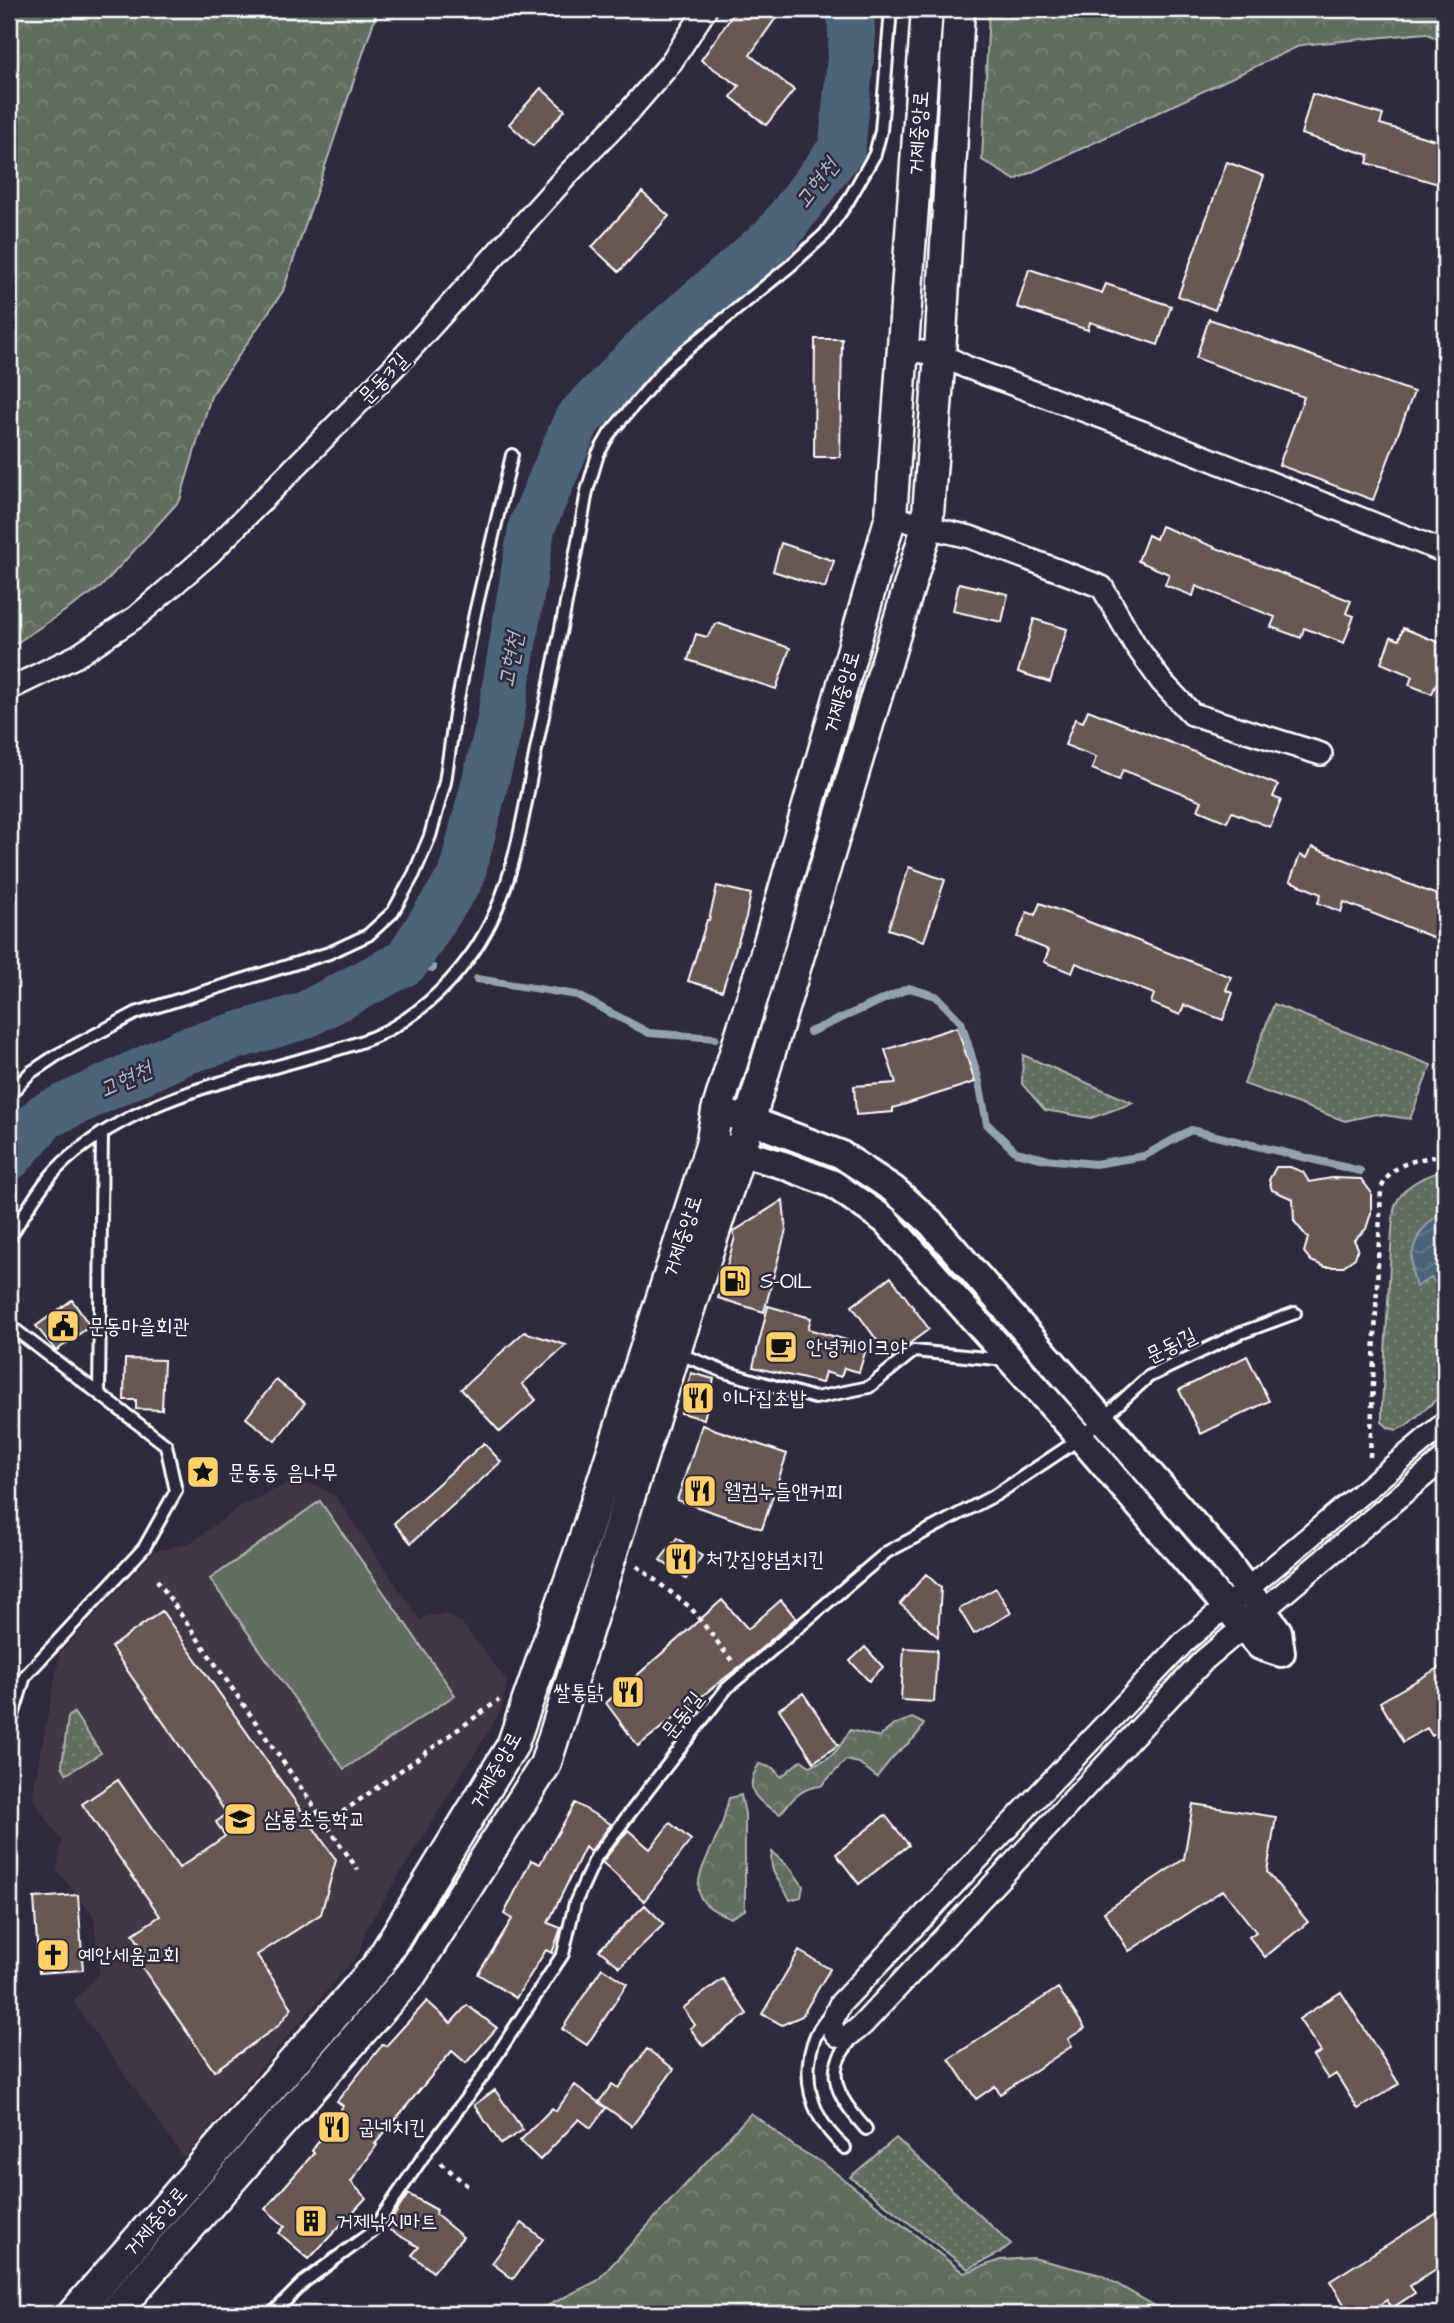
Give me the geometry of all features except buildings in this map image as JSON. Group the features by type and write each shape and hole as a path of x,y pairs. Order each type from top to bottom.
{"main road":[{"name":"거제중앙로","path":"73,2314 378,1965 512,1746 584,1540 711,1145 717,1111 768,946 891,516 927,9"},
{"name":"거제중앙로","path":"113,2314 411,1975 545,1765 740,1152 927,527 940,354 959,9"}],"street":[{"name":"문동3길","path":"9,689 77,656 136,617 209,554 396,365 570,171 626,115 670,64 705,9"},
{"path":"904,350 940,354 966,367 1142,432 1445,552"},
{"path":"891,516 970,537 1102,587 1134,643 1161,681 1192,714 1321,754"},
{"path":"766,1063 767,1103 775,1120 795,1138"},
{"path":"717,1111 840,1154 912,1205 1104,1419 1247,1589"},
{"path":"711,1145 783,1165 833,1184 885,1220 1244,1615"},
{"path":"710,1244 721,1229 729,1203 737,1189 756,1172 783,1165"},
{"path":"1244,1615 1247,1589 1445,1423"},
{"path":"1244,1615 1185,1641 840,2004 831,2023 836,2034 842,2038 849,2037 862,2025 1244,1615 1445,1458"}],"lane":[{"path":"9,1239 38,1194 63,1163 103,1133 137,1113 177,1097 380,1034 416,1011 445,986 468,959 491,923 505,888 520,831 587,491 598,454 628,410 669,364 825,234 846,203 875,154 881,131 891,9"},
{"path":"9,1095 30,1073 57,1055 136,1013 329,953 368,935 393,912 414,874 430,836 445,782 455,714 473,626 512,455"},
{"path":"99,1394 103,1133"},
{"name":"문동1길","path":"272,2314 304,2282 372,2232 485,2073 563,1954 575,1903 596,1857 727,1688 887,1552 997,1494 1081,1438 1148,1377 1238,1334 1295,1314"},
{"path":"9,1325 166,1445 176,1491 144,1548 25,1676 9,1729"},
{"path":"675,1352 725,1372 815,1398 869,1387 914,1351 1012,1360"},
{"path":"840,2004 815,2034 810,2050 809,2071 817,2112 830,2134 845,2148"},
{"path":"862,2025 837,2062 836,2075 847,2108 866,2129"}],"path":[{"path":"1370,1464 1381,1189 1386,1177 1398,1167 1445,1155"},
{"path":"637,1566 691,1608 743,1675"},
{"path":"157,1580 358,1871"},
{"path":"326,1824 503,1697"},
{"path":"427,2151 471,2189"}],"shaded area":[{"name":"삼룡초등학교","path":"288,1483 317,1485 336,1497 420,1620 445,1613 462,1623 507,1681 501,1711 366,1929 360,1952 184,2158 73,2002 99,1974 94,1917 57,1870 61,1841 32,1797 60,1653 155,1551 190,1543 238,1508"}],"green space":[{"path":"9,9 378,9 283,291 211,396 180,500 101,587 9,648"},
{"path":"989,9 1445,9 1445,43 1426,33 1301,45 1015,180 982,160"},
{"path":"1274,1004 1431,1065 1410,1119 1376,1114 1345,1121 1244,1084"},
{"path":"1023,1055 1133,1103 1091,1118 1045,1110 1022,1084"},
{"path":"1445,1170 1445,1392 1407,1425 1397,1430 1382,1422 1394,1209 1403,1192 1409,1187 1422,1178"},
{"path":"320,1501 455,1695 344,1769 210,1579"},
{"path":"74,1713 101,1753 67,1774 62,1766 68,1717"},
{"path":"912,1718 924,1724 877,1777 859,1763 846,1760 821,1786 802,1792 780,1814 754,1794 752,1781 759,1764 773,1768 781,1777 801,1760 810,1766 825,1760 838,1748 850,1730 879,1737 894,1725"},
{"path":"741,1795 745,1814 745,1910 730,1918 702,1900 699,1880 721,1826 729,1798"},
{"path":"772,1852 791,1869 803,1886 801,1897 790,1900 774,1872"},
{"path":"751,2113 795,2147 823,2163 964,2273 1000,2260 1033,2258 1101,2275 1169,2314 531,2314 597,2281"},
{"path":"896,2138 1011,2244 998,2254 968,2269 850,2177"}],"water":[{"path":"1445,1210 1445,1294 1431,1278 1416,1287 1412,1253 1426,1226"}],"waterway":[{"name":"고현천","path":"9,1157 45,1116 185,1051 303,1016 406,962 461,877 499,727 532,526 577,420 652,343 776,236 842,148 852,41 850,9"},
{"path":"406,962 433,968"},
{"path":"477,979 577,995 649,1033 715,1038"},
{"path":"810,1032 909,988 936,996 961,1022 978,1077 987,1124 1016,1152 1045,1159 1095,1164 1144,1156 1191,1130 1360,1171"}],"place":[{"name":"S-OIL","path":"735,1281"},
{"name":"문동마을회관","path":"63,1326"},
{"name":"안녕케이크야","path":"781,1347"},
{"name":"이나집초밥","path":"698,1398"},
{"name":"문동동 음나무","path":"203,1472"},
{"name":"웰컴누들앤커피","path":"700,1491"},
{"name":"처갓집양념치킨","path":"681,1559"},
{"name":"쌀통닭","path":"628,1692"},
{"name":"삼룡초등학교","path":"240,1819"},
{"name":"예안세움교회","path":"53,1955"},
{"name":"굽네치킨","path":"334,2127"},
{"name":"거제낚시마트","path":"311,2221"}]}
